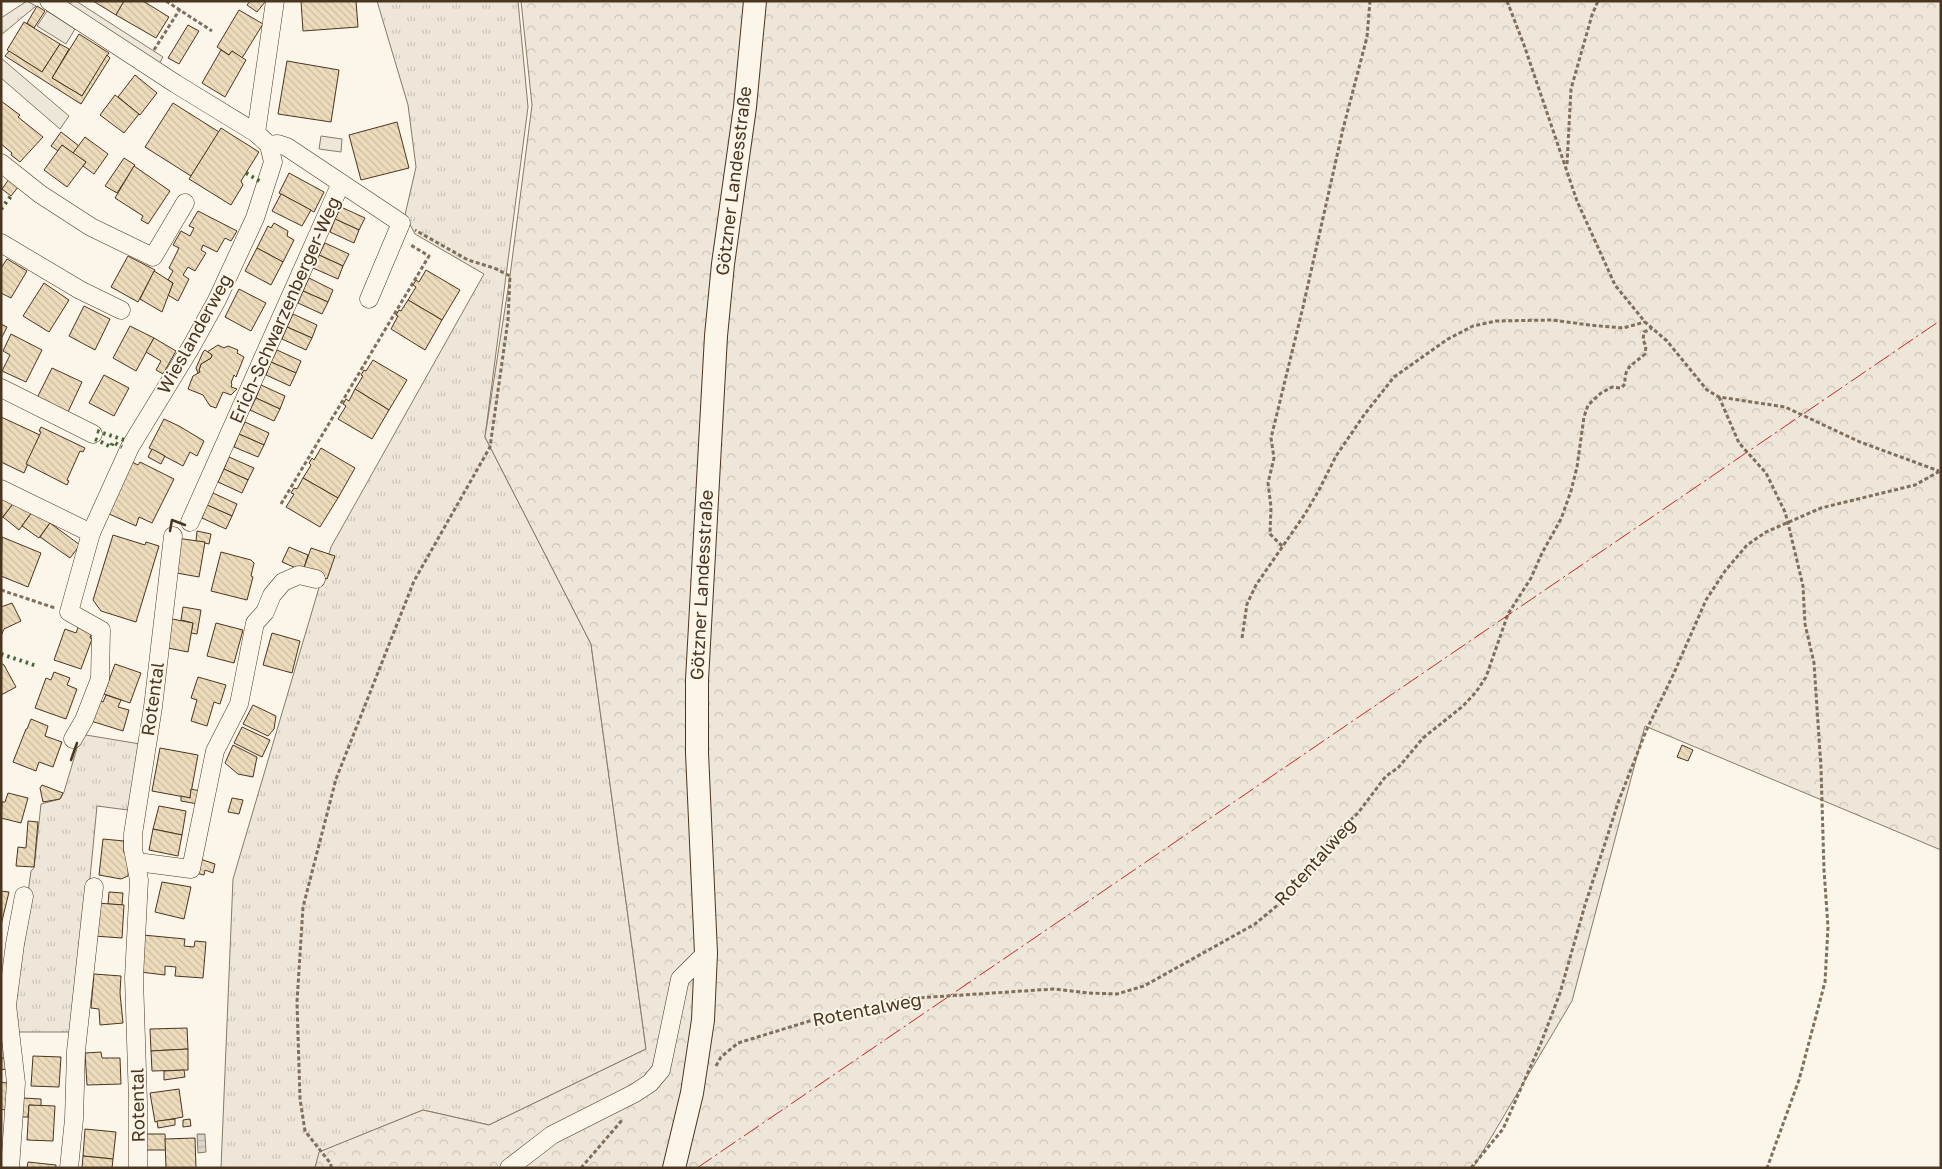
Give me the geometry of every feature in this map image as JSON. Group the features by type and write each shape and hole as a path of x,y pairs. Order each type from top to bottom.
{"main road":[{"name":"Götzner Landesstraße","path":"674,1168 697,1070 703,1020 706,953 696,753 697,680 716,336 723,264 745,107 755,1"}],"street":[{"path":"49,1 145,64 256,132 269,145 278,144 287,147 341,183"},
{"path":"256,132 275,1"},
{"name":"Wieslanderweg","path":"73,739 84,720 100,679 102,630 69,612 91,533 130,446 191,347 217,300 255,218 273,162 269,145"},
{"path":"1,163 40,194 91,227 152,257 185,203"},
{"name":"Erich-Schwarzenberger-Weg","path":"190,522 341,183 398,229"},
{"path":"369,298 398,229"},
{"path":"1,243 80,290 120,310"},
{"path":"1,388 93,434"},
{"path":"1,489 91,533"},
{"name":"Rotental","path":"138,1168 134,978 139,880 133,849 134,822 153,707 173,536"},
{"path":"137,862 191,868 215,751 239,704 256,623 265,612 272,595 283,582 293,576 316,579"},
{"path":"69,1168 74,1119 76,1051 94,887"},
{"path":"10,1168 16,1083 7,1005 24,896"},
{"path":"509,1168 552,1135 635,1093 650,1083 662,1070 680,978 706,953"}],"path":[{"path":"166,1 212,31"},
{"path":"1282,546 1270,534 1271,507 1268,483 1274,458 1271,438 1343,129 1367,37 1370,1"},
{"path":"1508,1 1567,167 1577,201 1615,285 1645,322 1667,341 1707,390 1719,397 1785,407 1860,442 1940,471"},
{"path":"1567,167 1571,89 1592,15 1598,1"},
{"path":"145,64 180,9"},
{"path":"281,504 429,256 398,229"},
{"path":"330,1168 331,1164 305,1131 300,1099 297,1002 303,907 336,779 410,589 441,530 490,447 508,320 510,276 398,229"},
{"path":"1242,638 1247,604 1256,585 1305,514 1336,456 1364,415 1394,377 1448,338 1473,326 1496,321 1552,320 1623,328 1645,322"},
{"name":"Rotentalweg","path":"712,1072 721,1057 738,1043 839,1012 872,1007 902,999 1054,989 1089,994 1117,994 1144,986 1261,919 1279,904 1305,876 1329,840 1358,814 1386,776 1398,768 1423,738 1463,706 1486,677 1508,614 1531,578 1562,519 1572,491 1584,417 1588,405 1595,397 1612,388 1622,388 1625,384 1624,374 1628,366 1635,364 1646,354 1646,346 1643,340 1644,332 1652,328"},
{"path":"1719,397 1740,443 1766,473 1785,512 1803,586 1805,624 1814,663 1821,768 1828,927 1826,982 1799,1080 1767,1168"},
{"path":"1471,1168 1487,1146 1504,1129 1541,1043 1560,993 1585,904 1619,800 1646,731 1706,600 1725,571 1747,545 1766,532 1821,508 1915,485 1940,471"},
{"path":"1,590 40,603"}],"green space":[{"path":"27,1 36,6 1,35 1,18"},
{"path":"377,1 518,1 528,107 485,437 591,644 646,1049 489,1125 423,1110 320,1152 315,1168 221,1168 233,879 331,547 484,274 415,234 405,215 416,167 408,105"},
{"path":"521,1 1941,1 1941,850 1645,726 1572,1001 1473,1168 315,1168 319,1152 423,1110 489,1125 646,1049 591,644 485,437 510,276 532,105"},
{"path":"86,735 140,744 128,810 97,806 75,1032 13,1032 12,1009 31,871 34,868 41,804 60,799 64,792 80,738"}],"shaded area":[{"path":"72,1 76,1 163,57 157,67 67,9"},
{"path":"47,11 75,29 66,44 37,26"},
{"path":"1,58 69,116 60,129 1,78"},
{"path":"321,136 342,139 341,152 319,149"},
{"path":"197,1134 205,1134 206,1152 198,1153"}],"building":[{"path":"93,1 124,1 116,15"},
{"path":"124,1 143,1 169,17 156,38 116,15"},
{"path":"250,1 265,2 257,12 247,5"},
{"path":"301,1 356,1 358,27 303,31"},
{"path":"37,6 45,11 34,28 27,23"},
{"path":"239,10 263,24 242,58 232,51 229,55 217,47"},
{"path":"24,22 60,44 42,72 7,50"},
{"path":"188,25 199,31 179,64 168,58"},
{"path":"79,34 109,53 82,96 52,78"},
{"path":"60,44 69,49 52,78 82,96 107,55 110,58 81,104 5,56 9,51 42,72"},
{"path":"221,50 229,55 232,51 246,60 225,97 202,83"},
{"path":"287,61 339,70 331,122 278,114"},
{"path":"135,75 157,93 140,115 118,97"},
{"path":"115,95 139,114 124,133 100,115"},
{"path":"1,101 20,115 18,117 43,137 20,162 1,144"},
{"path":"173,103 219,132 191,176 145,147"},
{"path":"397,122 409,168 361,180 349,135"},
{"path":"221,128 259,152 241,181 243,185 231,205 189,179"},
{"path":"61,132 79,146 73,153 62,145 58,151 51,146"},
{"path":"85,137 108,154 94,174 83,166 86,162 73,153"},
{"path":"62,145 86,162 67,187 44,170"},
{"path":"124,158 135,165 117,193 105,186"},
{"path":"134,166 170,191 148,224 141,220 143,216 115,198"},
{"path":"289,173 324,192 314,212 279,193"},
{"path":"9,179 19,186 11,196 2,189"},
{"path":"281,194 311,210 302,226 272,211"},
{"path":"341,207 365,218 359,230 335,219"},
{"path":"198,211 237,231 231,241 225,238 217,252 203,245 201,250 206,253 195,271 188,267 183,275 189,279 178,301 168,295 173,283 168,280 173,271 169,268 179,248 173,245 181,231 190,236 194,228 189,226"},
{"path":"335,219 359,230 354,243 330,232"},
{"path":"274,223 288,231 287,236 294,240 283,262 257,248 268,226 271,228"},
{"path":"325,243 349,254 343,266 319,255"},
{"path":"257,248 283,262 271,285 245,271"},
{"path":"319,255 343,266 338,279 313,268"},
{"path":"128,256 155,270 138,302 111,287"},
{"path":"7,259 27,271 11,298 1,293 1,268"},
{"path":"426,270 460,290 442,320 408,300 416,287 413,285 416,280 419,282"},
{"path":"154,271 173,283 162,312 140,299"},
{"path":"309,278 333,290 328,302 303,291"},
{"path":"44,283 69,300 49,332 23,316"},
{"path":"239,289 266,303 251,331 225,317"},
{"path":"303,291 328,302 322,314 298,303"},
{"path":"408,300 442,320 425,350 391,329 398,316 396,315"},
{"path":"84,306 110,319 95,350 69,336"},
{"path":"293,314 317,325 312,338 287,327"},
{"path":"1,324 7,327 1,339"},
{"path":"130,326 154,338 136,371 113,358"},
{"path":"287,327 312,338 306,350 282,339"},
{"path":"11,334 42,350 26,382 2,371 10,355 3,351"},
{"path":"154,338 176,351 163,374 156,370 161,361 146,352"},
{"path":"218,345 238,350 237,353 244,357 236,377 234,375 231,383 231,387 237,389 231,395 223,392 216,408 210,406 203,395 188,389 193,376 200,372 201,364 211,358 212,355 207,352"},
{"path":"205,350 212,355 211,358 201,364 200,372 198,373 196,368"},
{"path":"277,350 301,361 296,373 271,362"},
{"path":"373,360 407,380 389,410 355,389 363,376 361,375 364,370 366,371"},
{"path":"271,362 296,373 290,386 266,375"},
{"path":"52,368 82,382 68,412 37,398"},
{"path":"104,375 129,388 114,416 89,403"},
{"path":"261,385 285,396 280,409 256,398"},
{"path":"355,389 389,410 372,439 338,419 346,406 343,404 346,399 349,401"},
{"path":"256,398 280,409 274,421 250,410"},
{"path":"1,417 40,435 24,473 1,462"},
{"path":"164,419 204,441 197,456 190,452 183,466 149,448"},
{"path":"245,422 269,433 264,445 239,434"},
{"path":"41,427 85,448 83,452 80,451 67,480 69,481 67,485 26,464 41,432 39,431"},
{"path":"239,434 264,445 258,457 234,447"},
{"path":"321,448 355,468 338,498 303,478 311,465 309,463 312,458 314,460"},
{"path":"152,449 165,456 161,464 148,457"},
{"path":"229,457 254,468 248,480 224,469"},
{"path":"130,461 138,465 140,462 174,479 152,523 139,517 136,526 107,513"},
{"path":"224,469 248,480 242,493 218,482"},
{"path":"303,478 338,498 320,527 286,507 294,494 291,493 294,488 297,489"},
{"path":"213,493 237,504 232,516 207,505"},
{"path":"1,495 13,504 1,519"},
{"path":"16,500 32,512 19,530 3,517"},
{"path":"207,505 232,516 226,529 202,518"},
{"path":"35,508 52,520 39,538 22,526"},
{"path":"50,523 80,545 70,558 40,537"},
{"path":"197,531 211,534 209,544 196,541"},
{"path":"113,535 145,545 146,542 159,546 136,622 101,611 93,600"},
{"path":"2,537 41,553 28,587 1,576"},
{"path":"176,538 205,542 199,577 171,572"},
{"path":"289,547 308,555 303,571 282,562"},
{"path":"311,548 335,556 327,579 303,571"},
{"path":"221,552 251,560 254,563 251,576 253,577 247,600 211,591"},
{"path":"12,603 21,621 4,629 1,636 1,607"},
{"path":"183,607 201,610 197,634 191,633 193,623 181,620"},
{"path":"167,618 193,623 188,652 163,647"},
{"path":"216,623 243,630 234,663 207,656"},
{"path":"79,625 93,630 90,638 92,639 81,669 54,660 65,629 76,633"},
{"path":"272,633 300,641 292,673 263,665"},
{"path":"1,663 16,687 1,695"},
{"path":"115,664 141,673 130,703 104,694"},
{"path":"54,672 70,678 67,685 77,689 66,719 35,708 46,678 51,680"},
{"path":"198,677 226,685 220,704 214,702 207,726 191,721 197,700 191,698"},
{"path":"106,695 121,700 118,707 129,710 123,731 91,721 98,700 103,702"},
{"path":"253,705 276,716 274,729 268,736 243,724"},
{"path":"31,719 48,726 45,736 62,742 53,767 39,762 36,771 13,762"},
{"path":"242,727 270,740 262,757 234,743"},
{"path":"233,745 257,757 253,777 238,774 225,763"},
{"path":"1682,745 1693,750 1688,761 1677,757"},
{"path":"160,748 198,755 190,798 152,791"},
{"path":"42,785 63,793 60,799 43,802 40,788"},
{"path":"191,789 200,791 198,804 181,801 181,796 190,798"},
{"path":"8,793 28,798 21,823 1,818 2,802 5,802"},
{"path":"232,798 243,800 239,814 228,812"},
{"path":"159,806 186,811 182,835 153,829"},
{"path":"28,821 38,822 34,867 16,866 18,847 26,848"},
{"path":"153,829 182,835 178,856 149,850"},
{"path":"103,839 124,841 124,853 129,857 128,876 121,879 99,875"},
{"path":"200,859 215,864 213,873 205,870 204,875 196,873"},
{"path":"162,882 191,887 184,919 155,912"},
{"path":"1,891 9,892 1,925"},
{"path":"109,892 123,893 122,905 108,904"},
{"path":"97,903 124,905 122,938 94,936"},
{"path":"143,935 185,939 184,946 194,947 195,941 206,942 203,978 175,976 176,967 165,966 165,975 140,972"},
{"path":"94,974 121,976 120,993 123,1023 100,1025 99,1009 91,1008"},
{"path":"187,1028 188,1049 151,1051 150,1029"},
{"path":"188,1049 188,1070 152,1071 151,1051"},
{"path":"101,1052 102,1058 120,1058 121,1084 87,1085 85,1053"},
{"path":"33,1056 61,1057 59,1087 31,1086"},
{"path":"1,1058 5,1058 6,1069 1,1070"},
{"path":"184,1070 185,1077 164,1080 164,1071"},
{"path":"1,1082 12,1084 8,1111 1,1109"},
{"path":"179,1089 183,1117 155,1122 150,1093"},
{"path":"23,1098 41,1099 41,1106 29,1105 28,1117 22,1117"},
{"path":"29,1105 55,1106 53,1141 27,1140"},
{"path":"175,1119 175,1125 158,1128 157,1121"},
{"path":"190,1119 191,1126 183,1127 183,1120"},
{"path":"85,1129 116,1132 113,1159 83,1156"},
{"path":"145,1134 165,1134 166,1150 145,1150"},
{"path":"195,1138 196,1168 166,1168 165,1139"},
{"path":"83,1156 113,1159 112,1168 82,1168"},
{"path":"28,1162 56,1165 56,1168 27,1168"}],"hedge":[{"path":"246,173 261,182"},
{"path":"1,209 11,196"},
{"path":"97,431 127,441"},
{"path":"95,439 111,447 113,442 122,447"},
{"path":"1,654 37,666"}],"wall":[{"path":"170,531 172,520 185,525"},
{"path":"71,760 77,743"}],"power":[{"path":"697,1168 1941,320"}]}
